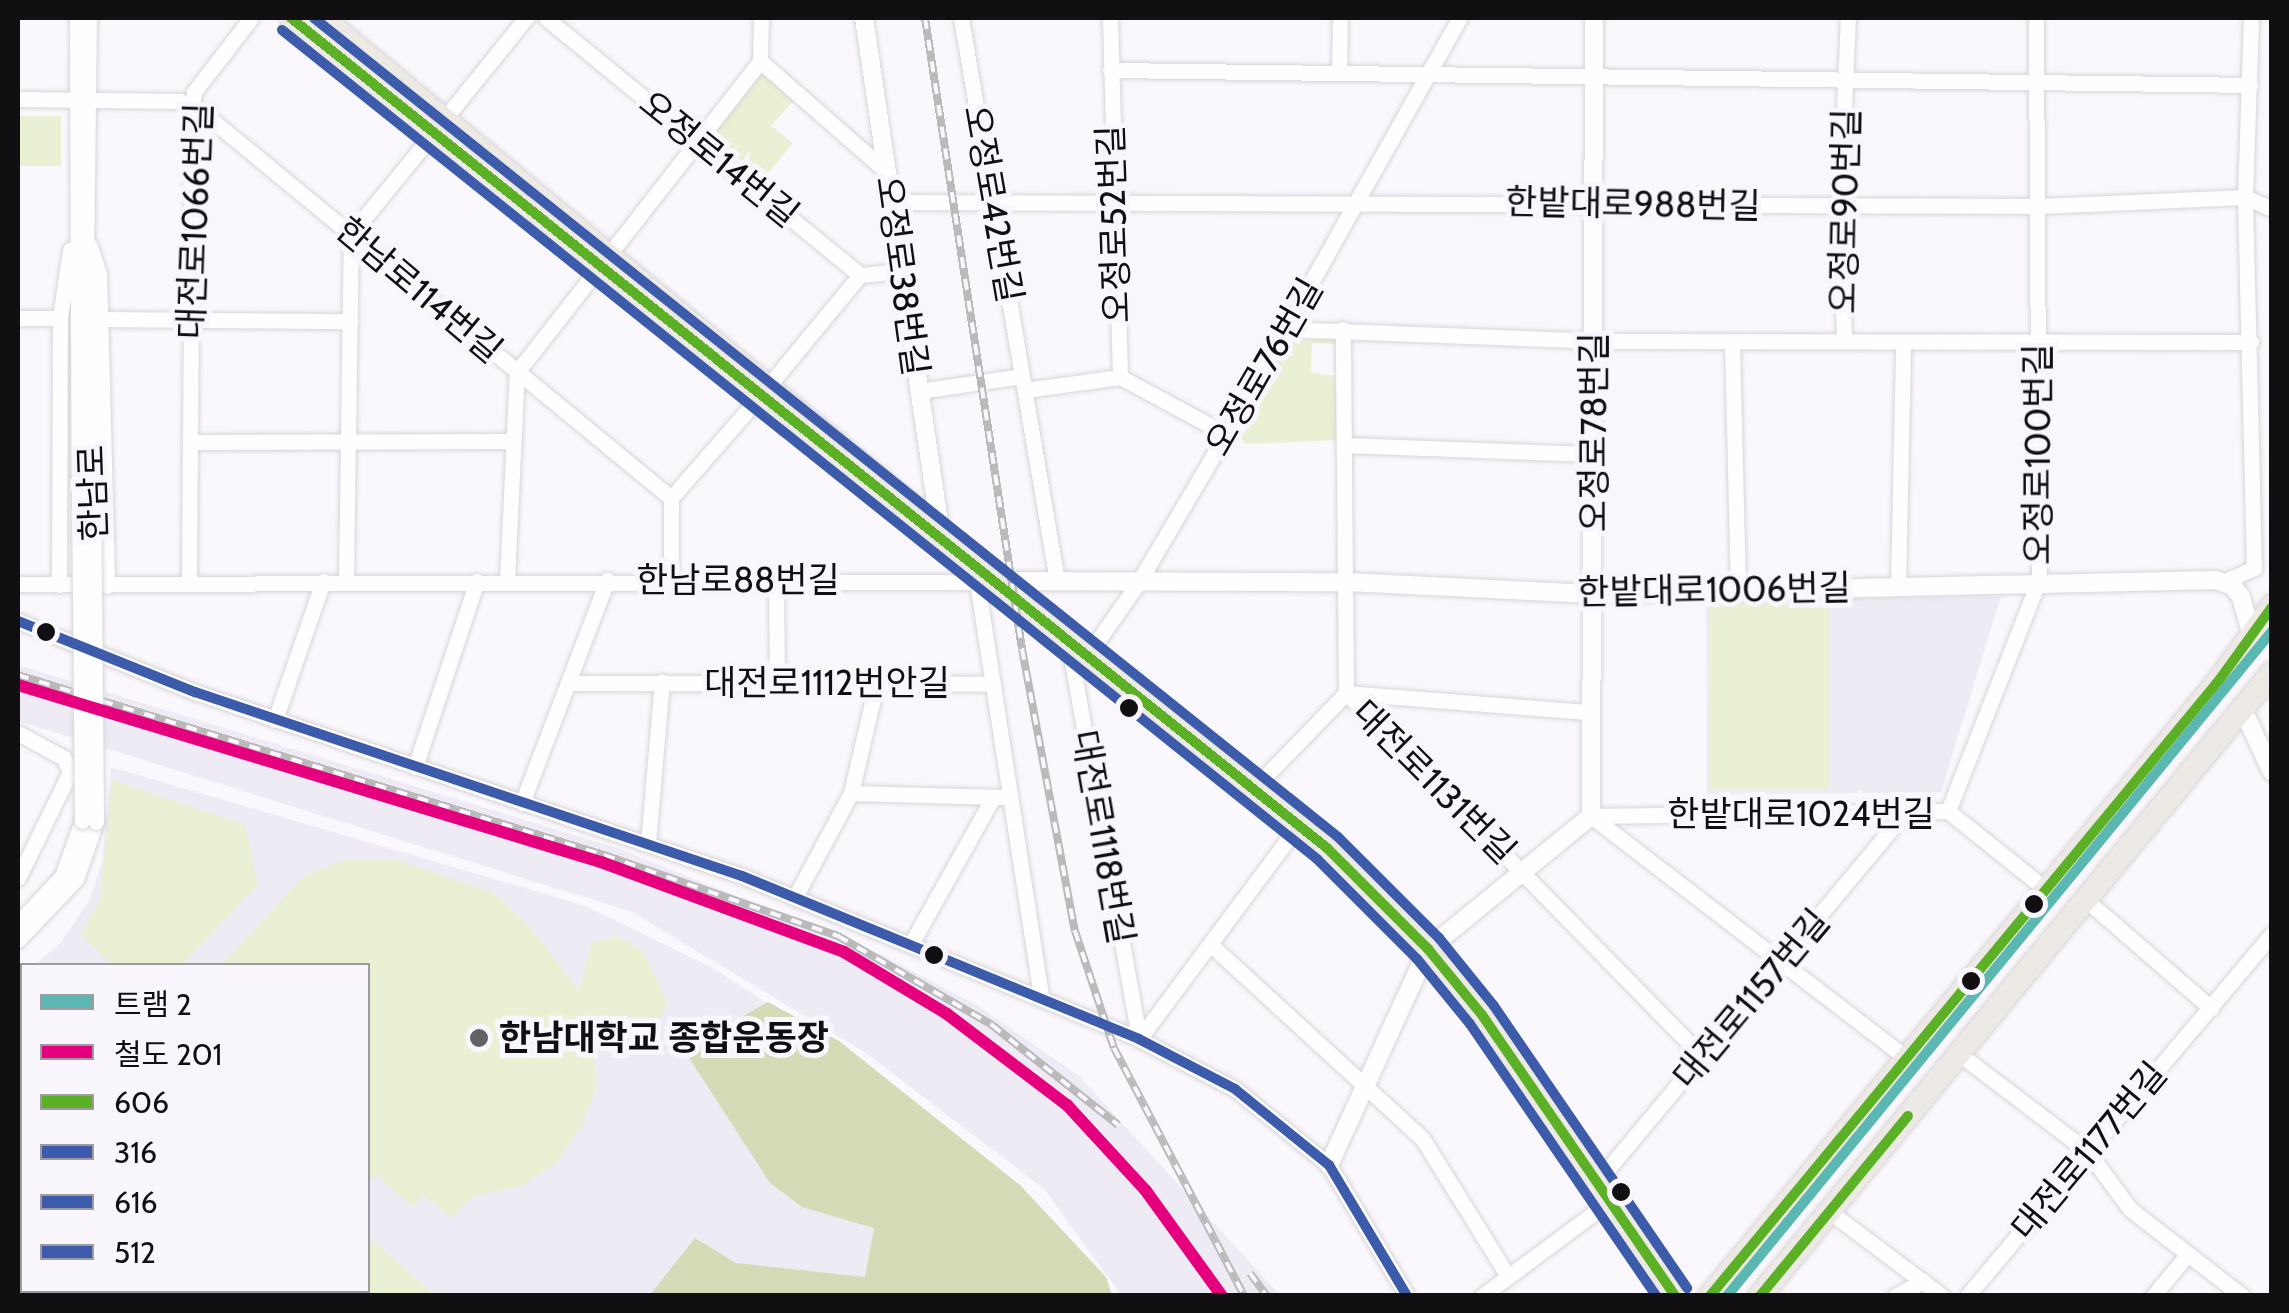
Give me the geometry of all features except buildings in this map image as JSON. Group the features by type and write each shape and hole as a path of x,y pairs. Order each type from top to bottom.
{"main road":[{"path":"291,18 441,123"},
{"path":"322,18 441,123 765,390 897,488 988,582 1089,653 1299,824 1428,950 1675,1296"},
{"path":"1710,1296 2252,636 2272,606"},
{"path":"1766,1293 2272,673"}],"street":[{"name":"한남로","path":"77,18 83,99"},
{"name":"한남로","path":"18,940 76,879 89,821 80,234 89,18"},
{"name":"대전로1066번길","path":"189,582 192,105 194,92 251,18"},
{"path":"346,581 351,234 526,18"},
{"name":"오정로14번길","path":"546,18 860,275"},
{"path":"507,580 517,372 760,60 761,18"},
{"name":"오정로38번길","path":"864,18 941,535"},
{"name":"오정로42번길","path":"961,18 1057,582"},
{"name":"오정로52번길","path":"1110,18 1110,202 1120,377"},
{"path":"1339,73 1340,18"},
{"name":"오정로76번길","path":"1089,653 1138,583 1226,434 1360,202 1459,18"},
{"name":"오정로78번길","path":"1591,816 1587,712 1593,594 1594,18"},
{"name":"오정로90번길","path":"1844,339 1840,206 1848,18"},
{"name":"오정로100번길","path":"1948,810 2039,580 2036,18"},
{"path":"2251,18 2246,197 2254,568"},
{"path":"760,60 886,171"},
{"path":"1110,70 1846,82"},
{"path":"2038,80 2250,85"},
{"name":"오정로90번길","path":"1846,82 2038,80"},
{"path":"18,99 192,105"},
{"name":"한남로114번길","path":"192,105 671,498"},
{"name":"한밭대로988번길","path":"891,202 2040,206 2246,197 2272,209"},
{"path":"58,585 60,318 80,234"},
{"path":"80,234 99,274 107,586"},
{"path":"671,580 671,498 860,275 900,271"},
{"path":"18,318 60,318"},
{"path":"100,319 350,322"},
{"path":"1285,328 1594,341 1732,343 1844,339 2038,345 2250,342"},
{"name":"대전로1131번길","path":"1255,787 1346,693 1343,330"},
{"path":"1732,343 1738,590"},
{"path":"1898,587 1903,343"},
{"path":"919,392 1120,377 1226,434"},
{"path":"190,442 512,442"},
{"path":"1345,445 1594,454"},
{"path":"2252,636 2241,597 2225,582 2254,568 2272,566"},
{"path":"522,802 607,580"},
{"path":"776,580 776,682"},
{"name":"한밭대로1006번길","path":"988,582 1346,582 1593,594 2039,580 2225,582"},
{"path":"274,720 323,581"},
{"path":"415,767 477,581"},
{"path":"988,582 1002,797 1040,995"},
{"name":"한남로88번길","path":"18,584 988,582"},
{"path":"18,621 274,720 795,897 1040,995 1138,1039 1234,1090 1329,1164 1407,1296"},
{"name":"대전로1118번길","path":"1067,636 1138,1039"},
{"path":"795,897 851,792 877,681"},
{"name":"대전로1112번안길","path":"648,844 662,682"},
{"name":"대전로1112번안길","path":"568,683 993,684"},
{"name":"대전로1131번길","path":"1346,693 1587,712"},
{"name":"대전로1131번길","path":"1346,693 1522,872"},
{"path":"2243,710 2272,772"},
{"path":"18,733 64,758 70,772 18,878"},
{"path":"851,792 1002,797"},
{"path":"910,944 1002,797"},
{"name":"한밭대로1024번길","path":"1591,816 1904,814 1948,810 2044,888"},
{"name":"대전로1157번길","path":"1482,1296 1604,1192 1703,1057 1904,814"},
{"path":"1329,1164 1428,950 1591,816 1778,965 1906,1058"},
{"name":"한남로","path":"20,916 62,876 89,821"},
{"path":"1138,1039 1299,824"},
{"path":"1522,872 1703,1057"},
{"path":"2085,899 2211,1008"},
{"name":"대전로1177번길","path":"1967,1296 2272,934"},
{"path":"1210,944 1366,1080 1422,1138 1508,1276"},
{"path":"1958,1054 2088,1151 2130,1208 2242,1296"},
{"path":"1830,1212 1942,1296"},
{"path":"2153,1296 2187,1255"},
{"path":"1895,1296 1923,1282"}],"shaded area":[{"path":"2001,596 1941,792 1707,795 1706,601"},
{"path":"18,665 620,849 880,954 977,1005 1079,1076 1280,1295 1121,1295 1044,1189 866,1053 632,912 18,721"},
{"path":"111,767 583,905 711,967 867,1067 1110,1295 18,1295 20,1135 20,1293 370,1293 370,963 37,963 61,942 89,901 102,863"}],"green space":[{"path":"758,70 795,99 771,126 793,143 763,179 711,135"},
{"path":"18,116 61,116 61,166 18,166"},
{"path":"1332,337 1337,344 1312,343 1311,372 1335,376 1337,440 1245,444 1239,434 1284,343"},
{"path":"1709,603 1829,603 1829,789 1709,789"},
{"path":"112,780 245,825 258,884 184,963 111,963 81,935 100,900"},
{"name":"한남대학교 종합운동장","path":"395,859 493,893 530,927 579,991 592,942 617,937 641,949 667,1000 655,1035 639,1044 620,1041 588,1015 597,1084 583,1123 556,1163 521,1186 473,1196 451,1218 424,1195 412,1207 377,1174 370,1181 370,963 223,963 305,875 345,860"},
{"path":"768,1002 839,1041 1020,1185 1106,1277 1112,1295 650,1295 695,1238 736,1263 865,1277 874,1228 802,1207 770,1183 684,1050"},
{"path":"370,1239 435,1295 325,1293 370,1293"}],"railway":[{"path":"925,18 1022,649 1075,931 1114,1048 1244,1296"},
{"path":"18,675 604,855 838,936 992,1025 1118,1125"},
{"path":"1250,1273 1267,1296"}],"tram line":[{"name":"2","path":"1727,1296 2272,631"}],"rail line":[{"name":"201","path":"18,685 601,862 844,952 947,1014 1067,1105 1146,1191 1222,1296"}],"transit line":[{"name":"606","path":"291,18 1327,848 1428,949 1482,1015 1675,1296"},
{"name":"616","path":"314,18 1338,837 1439,938 1494,1006 1687,1288"},
{"name":"316","path":"282,30 1317,859 1417,959 1470,1024 1656,1296"},
{"name":"606","path":"1710,1296 2220,679 2272,607"},
{"name":"512","path":"18,621 195,692 742,876 1139,1039 1235,1089 1329,1165 1407,1296"},
{"name":"606","path":"1760,1296 1908,1116"}],"place":[{"name":"한남대학교 종합운동장","path":"479,1038"}]}
